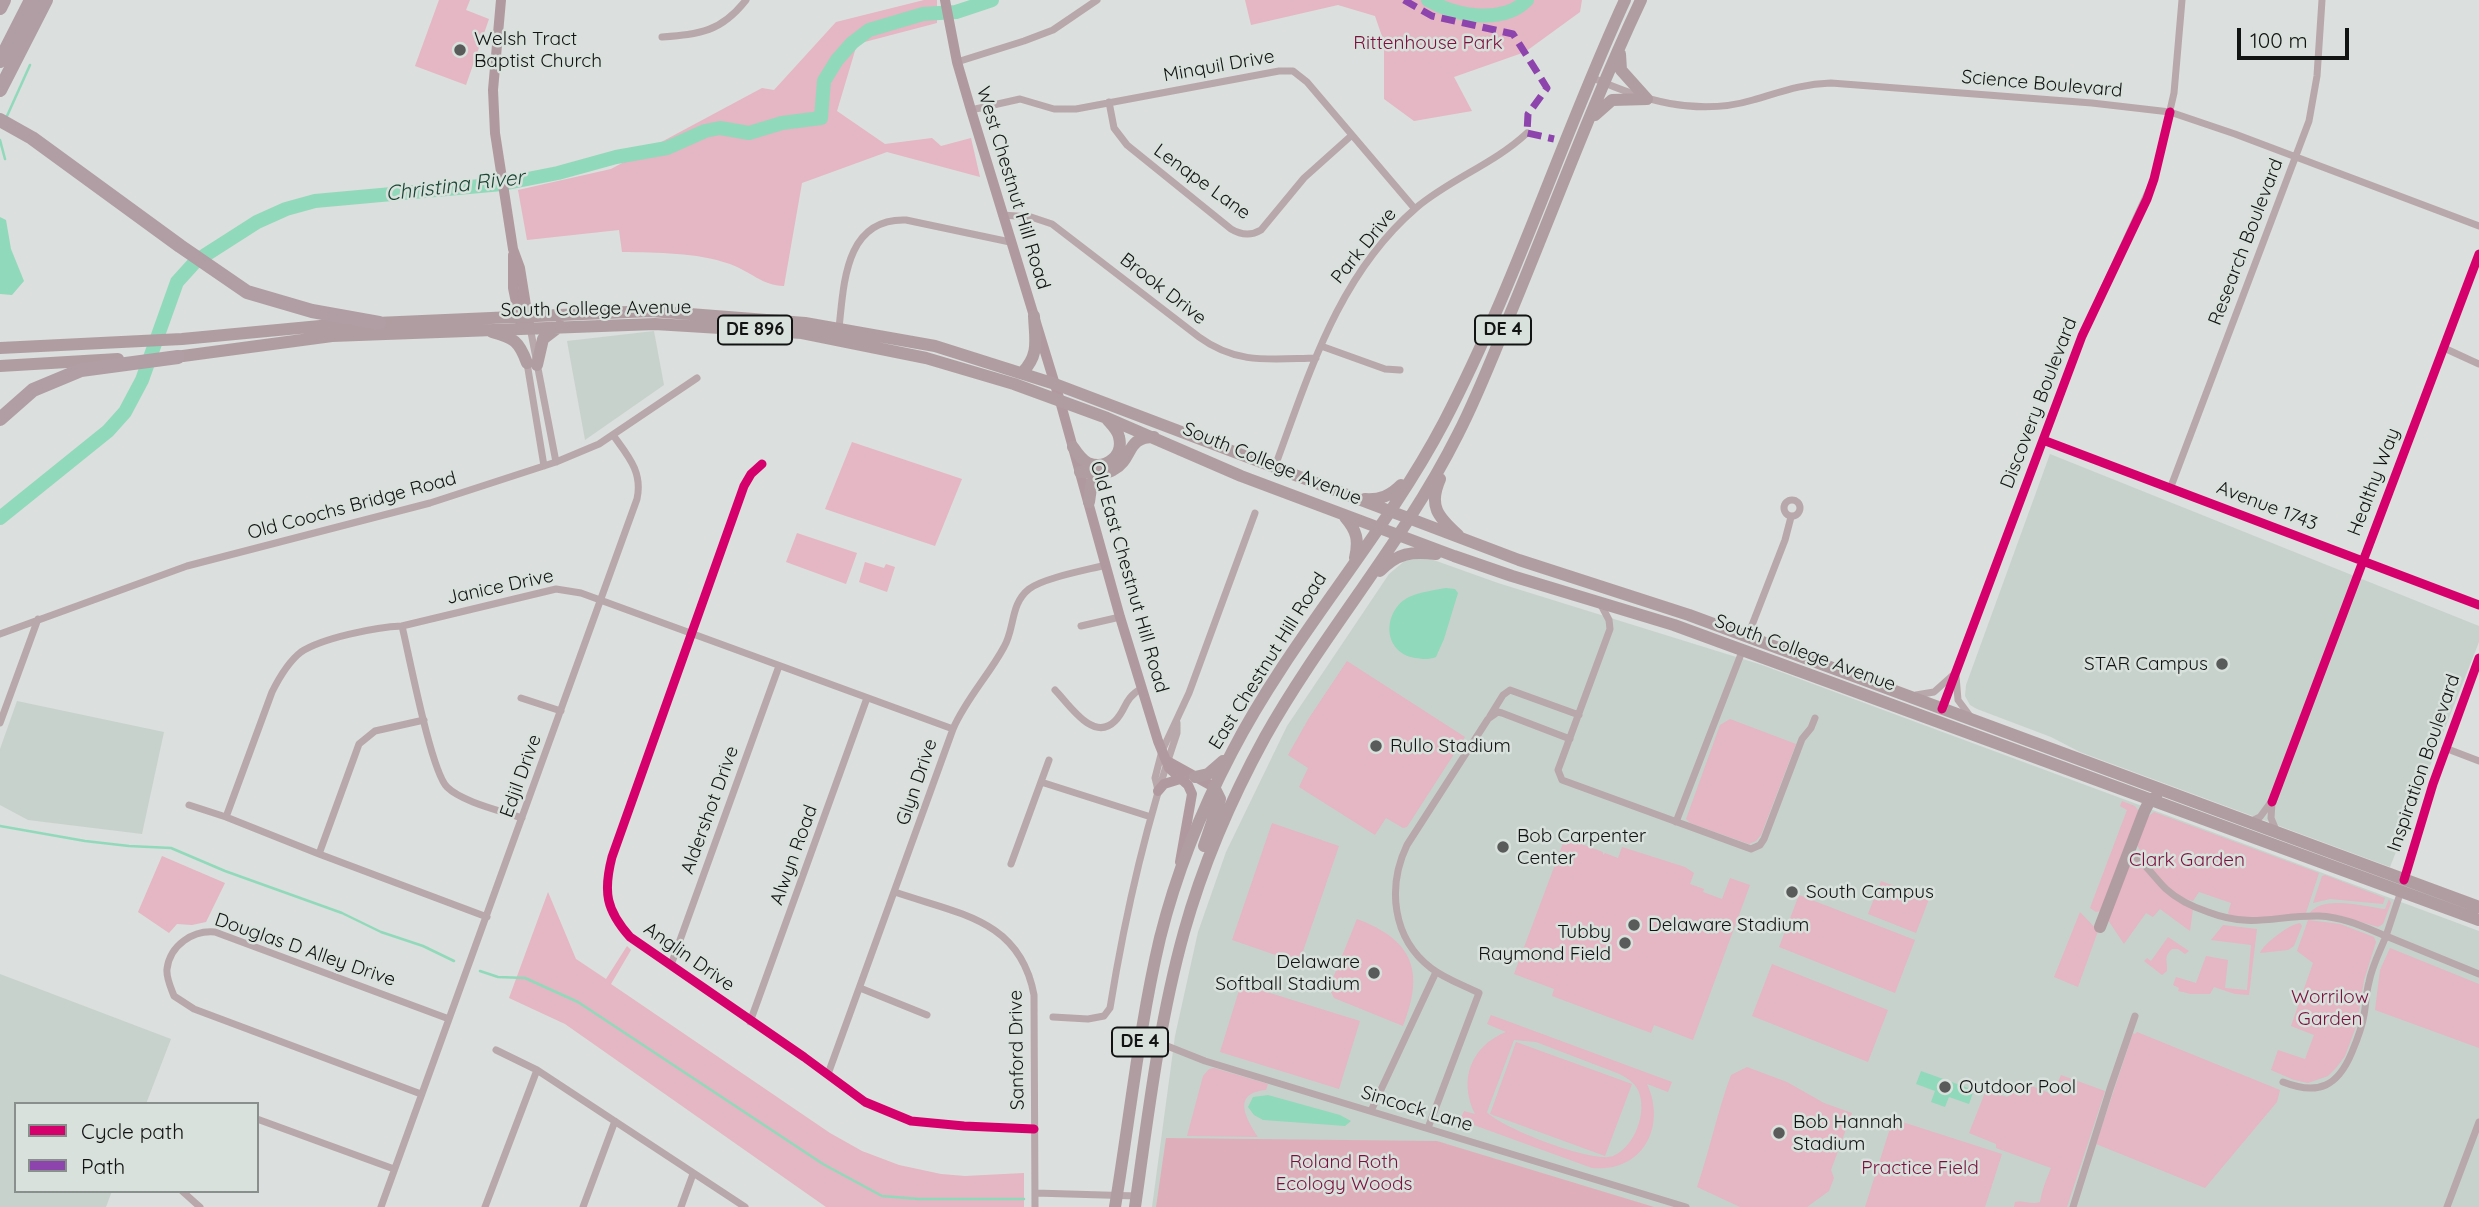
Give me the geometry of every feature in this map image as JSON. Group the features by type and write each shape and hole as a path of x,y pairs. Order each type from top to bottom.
{"highway":[{"path":"0,8 4,0"},
{"path":"0,61 30,0"},
{"path":"0,90 46,0"},
{"path":"0,120 32,138 247,292 312,311 379,323"},
{"path":"0,419 33,390 81,370 178,357"}],"main road":[{"name":"DE 4","path":"1389,512 1442,426 1473,363 1625,0"},
{"name":"DE 4","path":"1398,535 1457,436 1641,0"},
{"path":"1627,30 1619,59 1621,70 1647,99"},
{"path":"1583,133 1595,115 1612,100 1647,99"},
{"name":"South College Avenue","path":"0,348 138,342 379,323 524,321 651,311 805,323 935,346 1055,384 1463,540 1564,576 1679,611 2281,834 2479,920"},
{"path":"1022,373 1035,355 1034,316"},
{"name":"South College Avenue","path":"178,357 332,336 485,329 524,321 561,326 654,324 802,333 926,358 1002,380 1107,418 1241,476 1454,556 1664,622 2150,800 2402,885 2479,907"},
{"path":"532,364 543,339 561,326"},
{"path":"485,329 516,341 532,364"},
{"path":"0,366 131,362"},
{"path":"1073,447 1085,462 1094,465 1105,464 1117,456 1120,445 1117,432 1107,418"},
{"path":"1457,436 1435,490 1434,499 1442,520 1463,540"},
{"path":"1080,472 1111,471 1121,464 1135,442 1141,438 1155,437"},
{"name":"DE 896","path":"1347,496 1375,499 1391,495 1414,472"},
{"path":"1089,502 1092,481 1100,473"},
{"name":"East Chestnut Hill Road","path":"1116,1201 1161,935 1177,879 1214,787 1233,750 1275,678 1389,512"},
{"path":"1342,514 1352,525 1358,538 1354,563"},
{"name":"East Chestnut Hill Road","path":"1136,1201 1160,1043 1183,935 1212,848 1240,783 1280,712 1398,535"},
{"path":"1361,591 1388,563 1405,554 1416,552 1454,556"},
{"path":"1195,777 1208,774 1233,750"},
{"path":"1183,935 1198,865 1219,804 1219,796 1214,787"},
{"path":"2100,927 2150,800 2165,791"}],"street":[{"path":"501,0 493,90 495,133 513,249 520,268 524,321 556,462"},
{"path":"662,37 691,34 718,27 733,16 746,0"},
{"name":"West Chestnut Hill Road","path":"945,0 957,62 1060,401"},
{"path":"957,62 1053,30 1097,0"},
{"name":"Discovery Boulevard","path":"1942,709 2091,315 2147,199 2170,112 2182,0"},
{"name":"Research Boulevard","path":"2170,489 2309,121 2314,98 2322,0"},
{"name":"Minquil Drive","path":"971,110 1020,99 1060,110 1286,70 1293,71 1303,78 1415,209"},
{"name":"Science Boulevard","path":"1591,77 1647,99 1679,106 1713,108 1752,101 1794,86 1831,83 2092,103 2170,112 2479,226"},
{"name":"Lenape Lane","path":"1109,102 1114,128 1126,145 1231,229 1246,234 1261,230 1304,178 1352,135"},
{"name":"Park Drive","path":"1274,469 1315,358 1335,313 1357,275 1384,241 1415,209 1434,194 1508,148 1527,132"},
{"name":"Brook Drive","path":"1002,215 1024,215 1052,224 1220,351 1252,359 1315,358"},
{"path":"839,328 847,271 853,250 864,235 880,224 906,220 1010,242"},
{"name":"Healthy Way","path":"2249,823 2260,817 2272,802 2479,254"},
{"path":"1321,346 1385,369 1400,370"},
{"path":"2444,348 2479,364"},
{"path":"532,364 544,466"},
{"name":"Old Coochs Bridge Road","path":"0,634 187,566 430,503 556,462 614,435 697,378"},
{"name":"Old East Chestnut Hill Road","path":"1060,401 1120,617 1154,727 1169,768 1188,785 1192,799 1177,879"},
{"name":"Edjil Drive","path":"382,1207 407,1131 487,917 639,492 636,469 614,435"},
{"name":"Avenue 1743","path":"2043,440 2479,605"},
{"name":"Anglin Drive","path":"762,464 751,474 744,486 612,857 607,878 609,907 630,937 865,1102 911,1121 1034,1129"},
{"path":"1053,1017 1088,1019 1104,1016 1110,1008 1126,915 1170,734 1177,723 1255,513"},
{"path":"1676,822 1785,540 1791,517"},
{"name":"Glyn Drive","path":"828,1074 953,729 967,702 1006,645 1015,609 1028,590 1036,584 1106,565"},
{"name":"Janice Drive","path":"226,817 272,692 300,653 316,644 383,627 402,626 556,589 572,591 953,729"},
{"path":"1600,603 1609,620 1610,629 1558,770 1562,780 1751,849 1760,845 1764,839 1800,743 1815,718"},
{"path":"1082,626 1120,617"},
{"path":"0,723 38,619"},
{"path":"402,626 438,771 447,787 464,797 522,818"},
{"name":"Inspiration Boulevard","path":"2283,1082 2318,1088 2330,1084 2341,1075 2348,1061 2362,1025 2369,979 2386,936 2445,748 2479,658"},
{"name":"Aldershot Drive","path":"671,965 779,666"},
{"path":"1904,695 1934,692 1956,672"},
{"path":"1956,672 1958,700 1976,722"},
{"path":"1055,690 1086,722 1095,728 1103,728 1115,721 1131,694 1142,688"},
{"path":"1428,1128 1479,993 1436,972 1418,955 1399,920 1395,899 1398,869 1407,845 1503,695 1510,690 1579,715"},
{"path":"521,698 561,711"},
{"name":"Alwyn Road","path":"750,1022 867,698"},
{"path":"1488,719 1498,712 1570,739"},
{"path":"319,855 359,744 375,731 424,720"},
{"path":"1165,756 1177,733 1177,723"},
{"path":"1154,727 1162,733 1170,734"},
{"path":"2445,748 2479,761"},
{"path":"1165,756 1214,787"},
{"path":"1011,864 1049,760"},
{"path":"1158,791 1164,784 1181,779"},
{"path":"1041,782 1151,817"},
{"path":"2272,802 2272,824 2281,834"},
{"path":"189,805 487,917"},
{"path":"2128,852 2140,858 2169,891 2208,913 2249,922 2334,917 2479,974"},
{"name":"Sanford Drive","path":"895,892 982,922 999,931 1018,951 1031,978 1034,995 1035,1207"},
{"name":"Douglas D Alley Drive","path":"421,1094 194,1009 174,996 167,968 175,951 189,935 202,930 215,932 449,1018"},
{"path":"1371,1111 1436,972"},
{"path":"860,988 927,1015"},
{"path":"2074,1207 2109,1089 2136,1016"},
{"name":"Sincock Lane","path":"1142,1036 1205,1061 1686,1207"},
{"path":"496,1050 537,1070 745,1207"},
{"path":"485,1207 537,1070"},
{"path":"259,1120 394,1169"},
{"path":"583,1207 615,1121"},
{"path":"2447,1207 2479,1122"},
{"path":"681,1207 693,1174"},
{"path":"184,1193 200,1207"},
{"path":"1035,1193 1136,1201"}],"shaded area":[{"path":"0,217 6,220 11,249 24,281 12,295 0,294"},
{"path":"654,331 664,385 585,440 567,341"},
{"name":"STAR Campus","path":"2050,454 2479,626 2479,642 2390,867 2080,752 2051,737 1970,705 1965,696 1966,685"},
{"name":"South Campus","path":"1428,558 1498,583 1762,665 2479,931 2479,1207 1152,1207 1175,1036 1198,932 1226,852 1287,726 1389,574 1407,559"},
{"path":"1446,588 1455,589 1458,593 1436,657 1423,659 1404,654 1396,648 1391,639 1394,611 1409,597"},
{"path":"17,701 164,732 142,834 28,820 0,805 0,749"},
{"path":"0,974 171,1039 147,1102 14,1102 14,1193 111,1193 106,1207 0,1207"},
{"name":"Outdoor Pool","path":"1921,1071 1974,1090 1969,1104 1949,1097 1945,1107 1931,1102 1935,1091 1916,1084"},
{"path":"1268,1095 1340,1115 1351,1121 1345,1126 1263,1120 1254,1115 1248,1107 1253,1097"}],"green space":[{"path":"439,0 470,0 466,10 489,19 466,85 415,66"},
{"path":"924,0 937,0 937,23 857,44 837,111 885,144 932,138 941,146 971,138 980,177 887,152 802,183 784,286 770,284 730,264 704,257 622,252 619,230 527,240 518,190 611,169 762,88 774,90 836,22"},
{"name":"Rittenhouse Park","path":"1245,0 1582,0 1580,12 1525,52 1454,77 1472,111 1414,121 1384,99 1384,42 1375,16 1338,5 1251,25"},
{"path":"852,442 962,479 935,546 825,509"},
{"path":"797,533 857,553 846,584 786,562"},
{"path":"865,562 884,568 886,564 895,567 887,592 859,582"},
{"name":"Rullo Stadium","path":"1347,661 1465,737 1407,827 1403,828 1386,818 1375,835 1299,787 1308,768 1288,755"},
{"path":"1730,719 1796,744 1761,835 1749,844 1690,823 1686,819 1720,725"},
{"path":"2122,801 2135,806 2140,813 2100,911 2096,912 2090,908 2127,810 2120,806"},
{"name":"Clark Garden","path":"2154,812 2319,873 2306,913 2250,919 2230,915 2228,913 2231,903 2199,892 2193,901 2174,893 2152,869 2136,843 2147,815"},
{"path":"1272,823 1339,846 1299,963 1232,940"},
{"name":"Delaware Stadium","path":"1565,838 1603,852 1603,855 1605,853 1618,858 1622,847 1685,867 1694,873 1690,884 1722,899 1730,878 1750,885 1693,1040 1654,1025 1651,1033 1552,996 1554,989 1514,974"},
{"path":"162,856 225,883 206,922 177,924 169,933 138,912"},
{"path":"2134,860 2166,893 2193,909 2190,931 2160,909 2153,917 2146,913 2124,944 2108,920 2130,862"},
{"path":"2322,876 2385,898 2383,904 2330,899 2313,903"},
{"path":"1881,881 1929,899 1916,933 1868,914"},
{"path":"548,892 576,959 606,979 627,946 631,950 611,984 830,1133 862,1151 899,1165 941,1174 965,1176 1024,1173 1024,1207 826,1207 565,1024 509,998"},
{"path":"1799,895 1915,940 1895,993 1779,947"},
{"path":"2389,899 2391,903 2383,924 2378,927 2338,915 2309,914 2324,904 2334,903 2385,909"},
{"path":"2080,912 2098,931 2078,987 2054,977"},
{"name":"Delaware Softball Stadium","path":"1357,919 1391,937 1409,960 1413,989 1403,1026 1334,998 1329,988"},
{"name":"Worrilow Garden","path":"2308,920 2340,924 2374,937 2376,942 2364,980 2357,1024 2345,1056 2328,1076 2308,1083 2271,1070 2278,1050 2305,1059 2314,1035 2291,1026 2313,963 2297,951"},
{"path":"2300,923 2302,926 2294,946 2288,950 2260,953 2277,935"},
{"path":"2223,925 2257,929 2249,995 2235,994 2214,987 2210,994 2178,991 2179,988 2173,985 2176,977 2196,983 2206,956 2228,960 2225,988 2247,990 2251,945 2211,940"},
{"path":"2168,937 2189,951 2185,954 2178,949 2172,949 2167,957 2167,971 2162,975 2144,961 2147,958 2151,961"},
{"path":"2390,948 2479,984 2479,1048 2375,1010 2380,970"},
{"path":"1772,964 1888,1010 1868,1062 1752,1016"},
{"path":"1241,984 1360,1021 1339,1089 1220,1052"},
{"path":"1491,1015 1672,1082 1668,1092 1647,1084 1654,1116 1652,1131 1646,1144 1637,1155 1624,1163 1610,1168 1592,1168 1460,1120 1464,1111 1475,1114 1470,1101 1468,1077 1476,1055 1494,1038 1506,1032 1487,1024","holes":["1514,1040 1536,1042 1617,1073 1636,1087 1641,1098 1638,1128 1621,1151 1613,1156 1603,1157 1568,1150 1510,1127 1487,1112"]},
{"path":"2137,1032 2280,1090 2277,1102 2205,1188 2096,1144 2133,1033"},
{"path":"1516,1042 1632,1084 1605,1156 1490,1114"},
{"name":"Bob Hannah Stadium","path":"1747,1067 1787,1082 1824,1103 1852,1113 1831,1170 1834,1178 1829,1191 1807,1207 1740,1207 1697,1187 1731,1075"},
{"path":"1214,1068 1268,1084 1266,1090 1255,1092 1245,1101 1246,1114 1258,1137 1187,1136 1203,1076 1209,1069"},
{"path":"2061,1075 2105,1091 2067,1207 2014,1207 2015,1202 2040,1202 2051,1168 1996,1148 1996,1144 1969,1133 1986,1090 2007,1097 2012,1093 2017,1080 2049,1093 2052,1097"},
{"name":"Practice Field","path":"1893,1119 2002,1154 1985,1207 1865,1207"},
{"name":"Roland Roth Ecology Woods","path":"1166,1138 1437,1141 1654,1207 1156,1207"}],"waterway":[{"name":"Christina River","path":"0,518 108,431 125,412 142,380 177,282 196,261 257,222 286,209 315,201 502,184 667,148 705,131 720,128 749,133 782,123 821,118 824,81 837,60 852,43 869,30 923,14 956,12 992,0"},
{"name":"Christina River","path":"1428,0 1451,10 1479,15 1505,13 1527,0"},
{"path":"7,116 30,65"},
{"path":"0,140 5,159"},
{"path":"0,826 85,841 171,848 225,871 342,913 381,932 423,946 454,961"},
{"path":"480,971 498,977 525,978 578,1002 823,1164 882,1196 919,1199 1024,1199"}],"marked path":[{"path":"1404,0 1432,16 1513,34 1547,88 1528,114 1527,133 1554,139"}],"cycle path":[{"path":"1942,709 2082,336 2147,199 2170,112"},
{"path":"2272,802 2479,254"},
{"path":"2043,440 2479,605"},
{"path":"762,464 751,474 744,486 612,857 607,891 611,909 630,937 865,1102 911,1121 1034,1129"},
{"path":"2404,880 2433,784 2479,658"}],"place":[{"name":"Welsh Tract Baptist Church","path":"460,50"},
{"name":"STAR Campus","path":"2222,664"},
{"name":"Rullo Stadium","path":"1376,746"},
{"name":"Bob Carpenter Center","path":"1503,847"},
{"name":"South Campus","path":"1792,892"},
{"name":"Delaware Stadium","path":"1634,925"},
{"name":"Tubby Raymond Field","path":"1625,943"},
{"name":"Delaware Softball Stadium","path":"1374,973"},
{"name":"Outdoor Pool","path":"1945,1087"},
{"name":"Bob Hannah Stadium","path":"1779,1133"}]}
